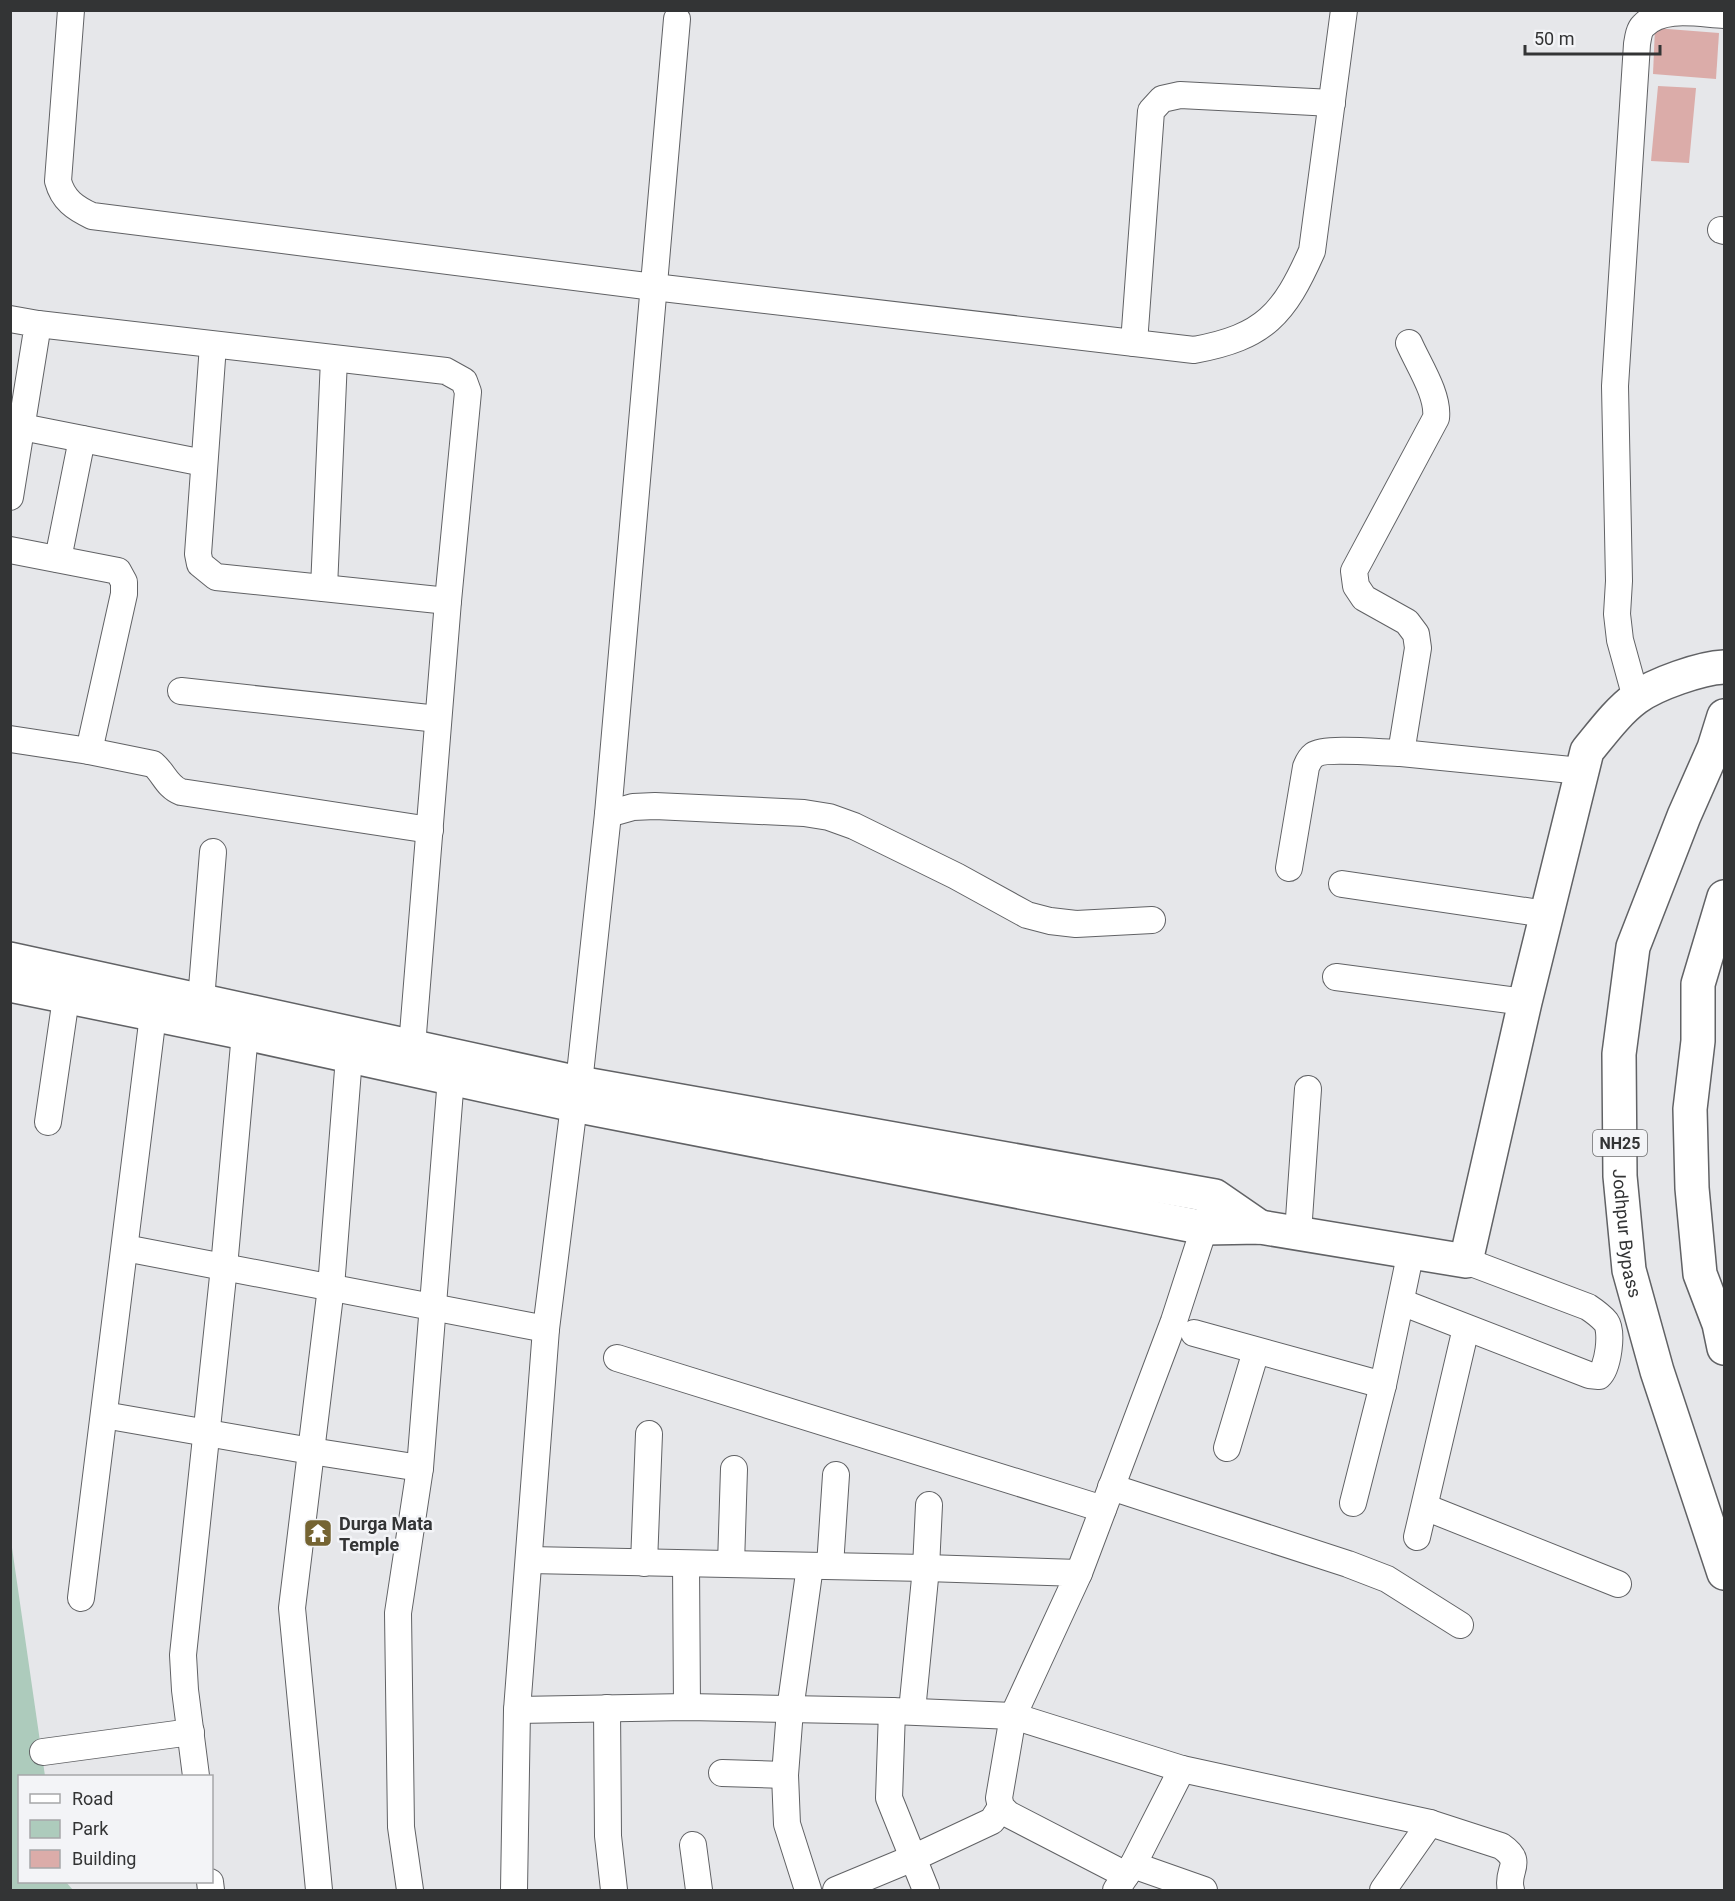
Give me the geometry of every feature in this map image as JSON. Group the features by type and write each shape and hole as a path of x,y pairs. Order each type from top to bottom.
{"main road":[{"path":"10,959 412,1046 577,1094 1205,1228 1260,1227 1466,1261 1525,1002 1587,751 1636,698 1675,679 1725,667"},
{"name":"Jodhpur Bypass","path":"1725,716 1634,947 1619,1054 1620,1176 1629,1270 1657,1371 1725,1573"},
{"path":"1725,897 1698,984 1698,1041 1690,1109 1692,1188 1701,1274 1725,1348"},
{"path":"10,985 451,1078 577,1094 1215,1196 1260,1227"}],"street":[{"path":"70,10 58,181 65,198 77,209 92,216 654,287 1194,350 1223,345 1253,332 1278,312 1300,278 1312,250 1344,10"},
{"path":"1636,698 1620,640 1617,614 1620,581 1615,386 1637,44 1642,27 1655,18 1672,12 1725,15"},
{"path":"514,1890 517,1710 546,1329 577,1094 608,814 678,13"},
{"path":"1134,343 1152,111 1162,99 1180,95 1332,103"},
{"path":"10,319 446,371 464,381 468,392 447,601 412,1046"},
{"path":"10,496 38,324"},
{"path":"1401,753 1418,648 1416,634 1407,622 1364,598 1356,586 1354,571 1436,418 1435,398 1408,343"},
{"path":"213,345 198,554 200,564 216,577 447,601"},
{"path":"324,588 334,359"},
{"path":"22,427 204,463"},
{"path":"58,559 82,439"},
{"path":"10,550 118,571 124,582 124,594 89,751"},
{"path":"181,691 438,719"},
{"path":"10,739 153,764 161,771 172,789 181,792 430,830"},
{"path":"1289,867 1306,767 1316,753 1328,751 1401,753 1581,771"},
{"path":"608,814 627,808 655,806 804,813 829,817 854,826 956,876 1027,915 1076,924 1152,920"},
{"path":"201,1000 213,852"},
{"path":"1342,884 1546,915"},
{"path":"1336,977 1525,1002"},
{"path":"48,1122 66,998"},
{"path":"81,1598 153,1015"},
{"path":"196,1775 183,1655 224,1266 245,1033"},
{"path":"319,1890 292,1608 331,1287 349,1057"},
{"path":"410,1890 401,1827 398,1612 420,1468 451,1078"},
{"path":"1298,1233 1308,1089"},
{"path":"836,1890 913,1858 992,1821 1000,1807 999,1798 1013,1716 1079,1573 1174,1321 1215,1196"},
{"path":"125,1248 546,1329"},
{"path":"1353,1503 1383,1385 1411,1251"},
{"path":"1401,1302 1589,1375 1599,1376 1603,1372 1606,1365 1609,1329 1598,1314 1588,1306 1466,1261"},
{"path":"1418,1537 1467,1328"},
{"path":"1194,1334 1383,1385"},
{"path":"1227,1448 1257,1350"},
{"path":"617,1358 1107,1498 1314,1552 1388,1579 1460,1625"},
{"path":"104,1415 420,1468"},
{"path":"644,1563 649,1434"},
{"path":"731,1564 734,1469"},
{"path":"808,1890 786,1824 785,1775 790,1710 836,1475"},
{"path":"926,1890 889,1798 926,1568 929,1504"},
{"path":"1425,1508 1618,1584"},
{"path":"529,1560 1079,1573"},
{"path":"686,1564 687,1707"},
{"path":"517,1710 687,1707 902,1711 1013,1716 1182,1769 1430,1823 1501,1846 1510,1852 1515,1861 1511,1890"},
{"path":"607,1708 608,1836 614,1890"},
{"path":"44,1752 190,1732"},
{"path":"1125,1877 1182,1769"},
{"path":"722,1773 785,1775"},
{"path":"1000,1807 1008,1814 1125,1877 1204,1890"},
{"path":"1383,1890 1430,1823"},
{"path":"693,1845 699,1890"}],"green space":[{"path":"10,1534 45,1775 18,1775 18,1883 67,1883 73,1890 11,1890"}],"building":[{"path":"1655,28 1719,33 1716,79 1653,74"},
{"path":"1658,86 1696,88 1689,163 1651,161"}],"place":[{"name":"Durga Mata Temple","path":"318,1533"}]}
